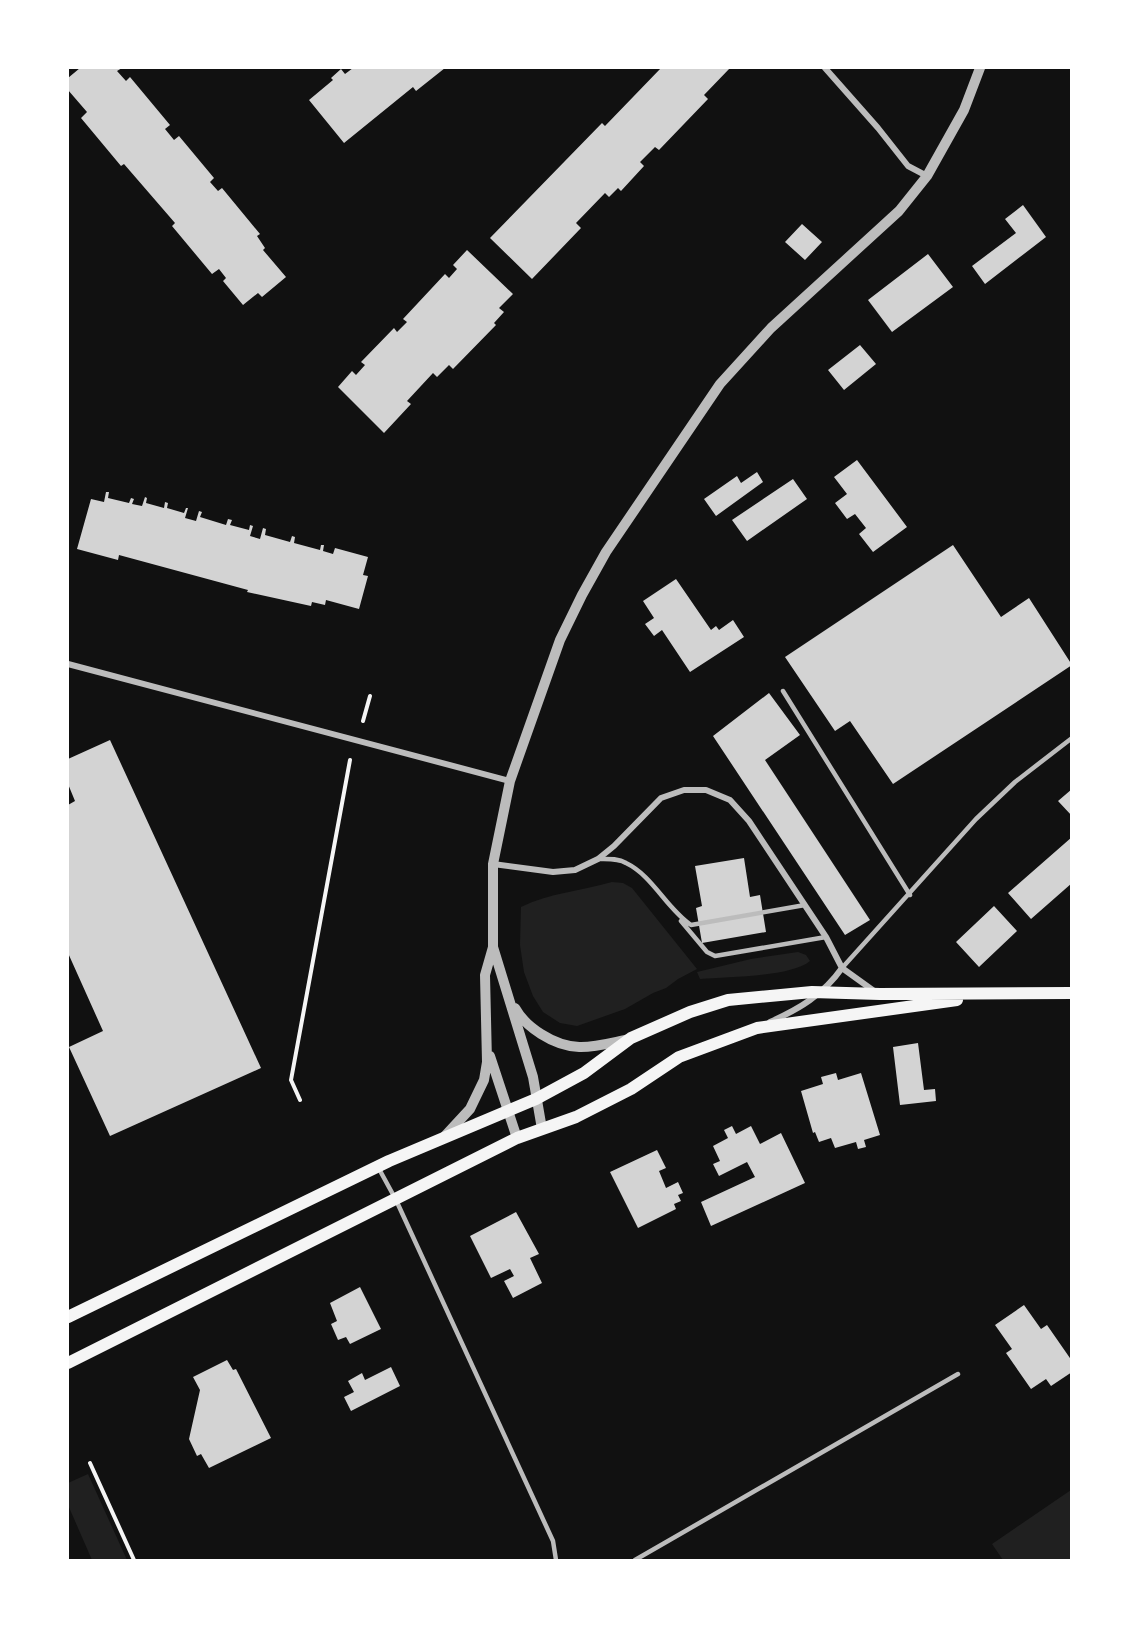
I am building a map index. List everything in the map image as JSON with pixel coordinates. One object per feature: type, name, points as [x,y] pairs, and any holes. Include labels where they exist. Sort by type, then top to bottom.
[{"type":"main road","points":[[68,1317],[378,1167],[537,1099],[584,1072],[631,1038],[690,1012],[729,1000],[822,992],[1071,993]]},
{"type":"main road","points":[[68,1363],[517,1138],[576,1118],[631,1089],[679,1057],[757,1028],[1002,994]]},
{"type":"street","points":[[825,68],[908,166],[927,176]]},
{"type":"street","points":[[441,1141],[462,1120],[478,1097],[484,1080],[487,1044],[485,975],[493,947],[493,864],[510,781],[548,670],[582,595],[606,552],[720,384],[771,328],[898,211],[927,176],[964,111],[980,68]]},
{"type":"street","points":[[68,664],[510,781]]},
{"type":"street","points":[[493,864],[553,872],[575,870],[598,859],[614,846],[661,798],[684,790],[706,790],[730,800],[749,821],[826,937],[842,968],[880,994]]},
{"type":"street","points":[[493,947],[533,1077],[542,1129]]},
{"type":"street","points":[[757,1028],[787,1015],[822,992],[842,968]]},
{"type":"street","points":[[507,993],[517,1012],[531,1028],[551,1041],[570,1048],[589,1047],[631,1038]]},
{"type":"street","points":[[487,1044],[495,1077],[517,1138]]},
{"type":"lane","points":[[783,691],[910,895]]},
{"type":"lane","points":[[842,968],[976,819],[1015,782],[1071,738]]},
{"type":"lane","points":[[598,859],[624,861],[638,871],[706,952],[715,956],[826,937]]},
{"type":"lane","points":[[678,916],[692,925],[805,905]]},
{"type":"lane","points":[[378,1167],[396,1200],[553,1541],[556,1560]]},
{"type":"lane","points":[[635,1560],[958,1374]]},
{"type":"path","points":[[300,1100],[291,1080],[351,757],[370,696]]},
{"type":"path","points":[[90,1463],[134,1560]]},
{"type":"shaded area","points":[[612,882],[623,883],[632,888],[697,969],[625,1009],[577,1026],[560,1023],[543,1012],[533,996],[524,972],[520,945],[521,907],[554,895]]},
{"type":"shaded area","points":[[798,952],[806,955],[810,961],[789,970],[774,973],[700,979],[697,972],[751,959]]},
{"type":"shaded area","points":[[88,1474],[127,1560],[92,1560],[68,1505],[68,1483]]},
{"type":"shaded area","points":[[1071,1490],[1071,1560],[1003,1560],[992,1544]]},
{"type":"building","points":[[80,68],[122,68],[117,71],[126,81],[130,77],[170,125],[165,129],[174,140],[179,136],[214,178],[210,182],[218,191],[222,188],[260,234],[257,236],[265,248],[263,250],[286,277],[262,297],[258,293],[243,305],[223,281],[226,278],[219,269],[212,274],[172,226],[175,223],[124,164],[121,166],[81,118],[87,112],[68,90],[68,78]]},
{"type":"building","points":[[353,68],[445,68],[416,91],[413,87],[344,143],[309,100],[333,80],[331,78],[341,69],[345,74]]},
{"type":"building","points":[[661,68],[730,68],[704,95],[708,99],[659,150],[655,147],[640,162],[644,166],[621,191],[618,188],[609,197],[605,193],[576,223],[581,228],[532,279],[490,238],[602,123],[605,126]]},
{"type":"building","points":[[1023,205],[1046,237],[985,284],[972,266],[1016,233],[1005,219]]},
{"type":"building","points":[[802,224],[822,242],[805,260],[785,242]]},
{"type":"building","points":[[467,250],[513,294],[499,308],[504,312],[494,323],[496,325],[453,369],[449,365],[437,377],[433,373],[407,401],[411,404],[384,433],[338,387],[352,371],[356,375],[365,365],[361,362],[394,328],[397,332],[407,322],[403,319],[445,274],[449,278],[457,269],[453,265]]},
{"type":"building","points":[[928,254],[953,287],[892,332],[868,300]]},
{"type":"building","points":[[860,345],[876,364],[844,390],[828,370]]},
{"type":"building","points":[[857,460],[907,527],[873,552],[859,534],[866,528],[855,514],[847,519],[835,503],[847,494],[834,477]]},
{"type":"building","points":[[757,472],[763,482],[716,516],[704,499],[737,476],[741,483]]},
{"type":"building","points":[[793,479],[807,499],[747,541],[732,520]]},
{"type":"building","points":[[106,492],[109,492],[108,498],[129,503],[131,498],[134,499],[132,504],[142,506],[145,497],[147,498],[146,503],[164,508],[165,502],[168,503],[167,508],[184,513],[188,508],[185,518],[196,521],[199,511],[202,512],[200,517],[226,525],[228,519],[232,520],[230,525],[249,530],[250,525],[253,526],[250,536],[260,539],[263,528],[266,529],[265,535],[290,542],[292,536],[295,537],[294,543],[320,550],[321,545],[324,545],[323,551],[333,554],[335,548],[368,557],[363,575],[368,576],[359,609],[326,600],[325,605],[312,602],[311,606],[247,592],[248,590],[119,555],[118,560],[77,549],[91,499],[104,502]]},
{"type":"building","points":[[953,545],[1001,617],[1029,598],[1072,665],[893,784],[850,721],[835,731],[785,657]]},
{"type":"building","points":[[676,579],[711,630],[716,626],[719,630],[733,620],[744,637],[690,672],[662,630],[654,636],[645,624],[654,618],[643,601]]},
{"type":"building","points":[[769,693],[800,735],[765,760],[870,920],[845,935],[713,736]]},
{"type":"building","points":[[110,740],[261,1068],[110,1136],[69,1047],[103,1031],[68,953],[68,805],[75,801],[68,784],[68,759]]},
{"type":"building","points":[[1072,789],[1072,816],[1058,801]]},
{"type":"building","points":[[1072,837],[1072,883],[1031,919],[1008,893]]},
{"type":"building","points":[[744,858],[750,897],[760,895],[766,932],[702,943],[696,908],[702,906],[695,866]]},
{"type":"building","points":[[994,906],[1017,931],[979,967],[956,942]]},
{"type":"building","points":[[918,1043],[924,1090],[935,1089],[936,1101],[900,1105],[893,1047]]},
{"type":"building","points":[[836,1073],[838,1080],[861,1073],[880,1135],[864,1140],[866,1147],[858,1149],[856,1142],[835,1148],[831,1138],[819,1142],[815,1132],[813,1133],[801,1091],[823,1084],[821,1077]]},
{"type":"building","points":[[732,1126],[736,1134],[751,1126],[760,1144],[781,1133],[805,1183],[711,1226],[701,1202],[755,1177],[747,1162],[719,1176],[713,1164],[720,1161],[713,1146],[728,1138],[724,1130]]},
{"type":"building","points":[[657,1150],[666,1168],[659,1171],[666,1188],[678,1182],[683,1193],[678,1195],[681,1201],[674,1204],[676,1209],[638,1228],[610,1172]]},
{"type":"building","points":[[516,1212],[539,1254],[530,1258],[542,1283],[513,1298],[504,1281],[514,1276],[510,1269],[491,1278],[470,1236]]},
{"type":"building","points":[[360,1287],[381,1329],[350,1344],[346,1337],[338,1340],[331,1324],[337,1321],[330,1303]]},
{"type":"building","points":[[1024,1305],[1041,1329],[1047,1325],[1072,1361],[1072,1372],[1051,1386],[1046,1379],[1031,1389],[1006,1353],[1012,1349],[995,1325]]},
{"type":"building","points":[[227,1360],[233,1370],[236,1369],[271,1438],[209,1468],[201,1454],[197,1456],[189,1439],[200,1390],[193,1377]]},
{"type":"building","points":[[391,1367],[400,1386],[351,1411],[344,1397],[354,1392],[348,1381],[362,1373],[365,1380]]}]
